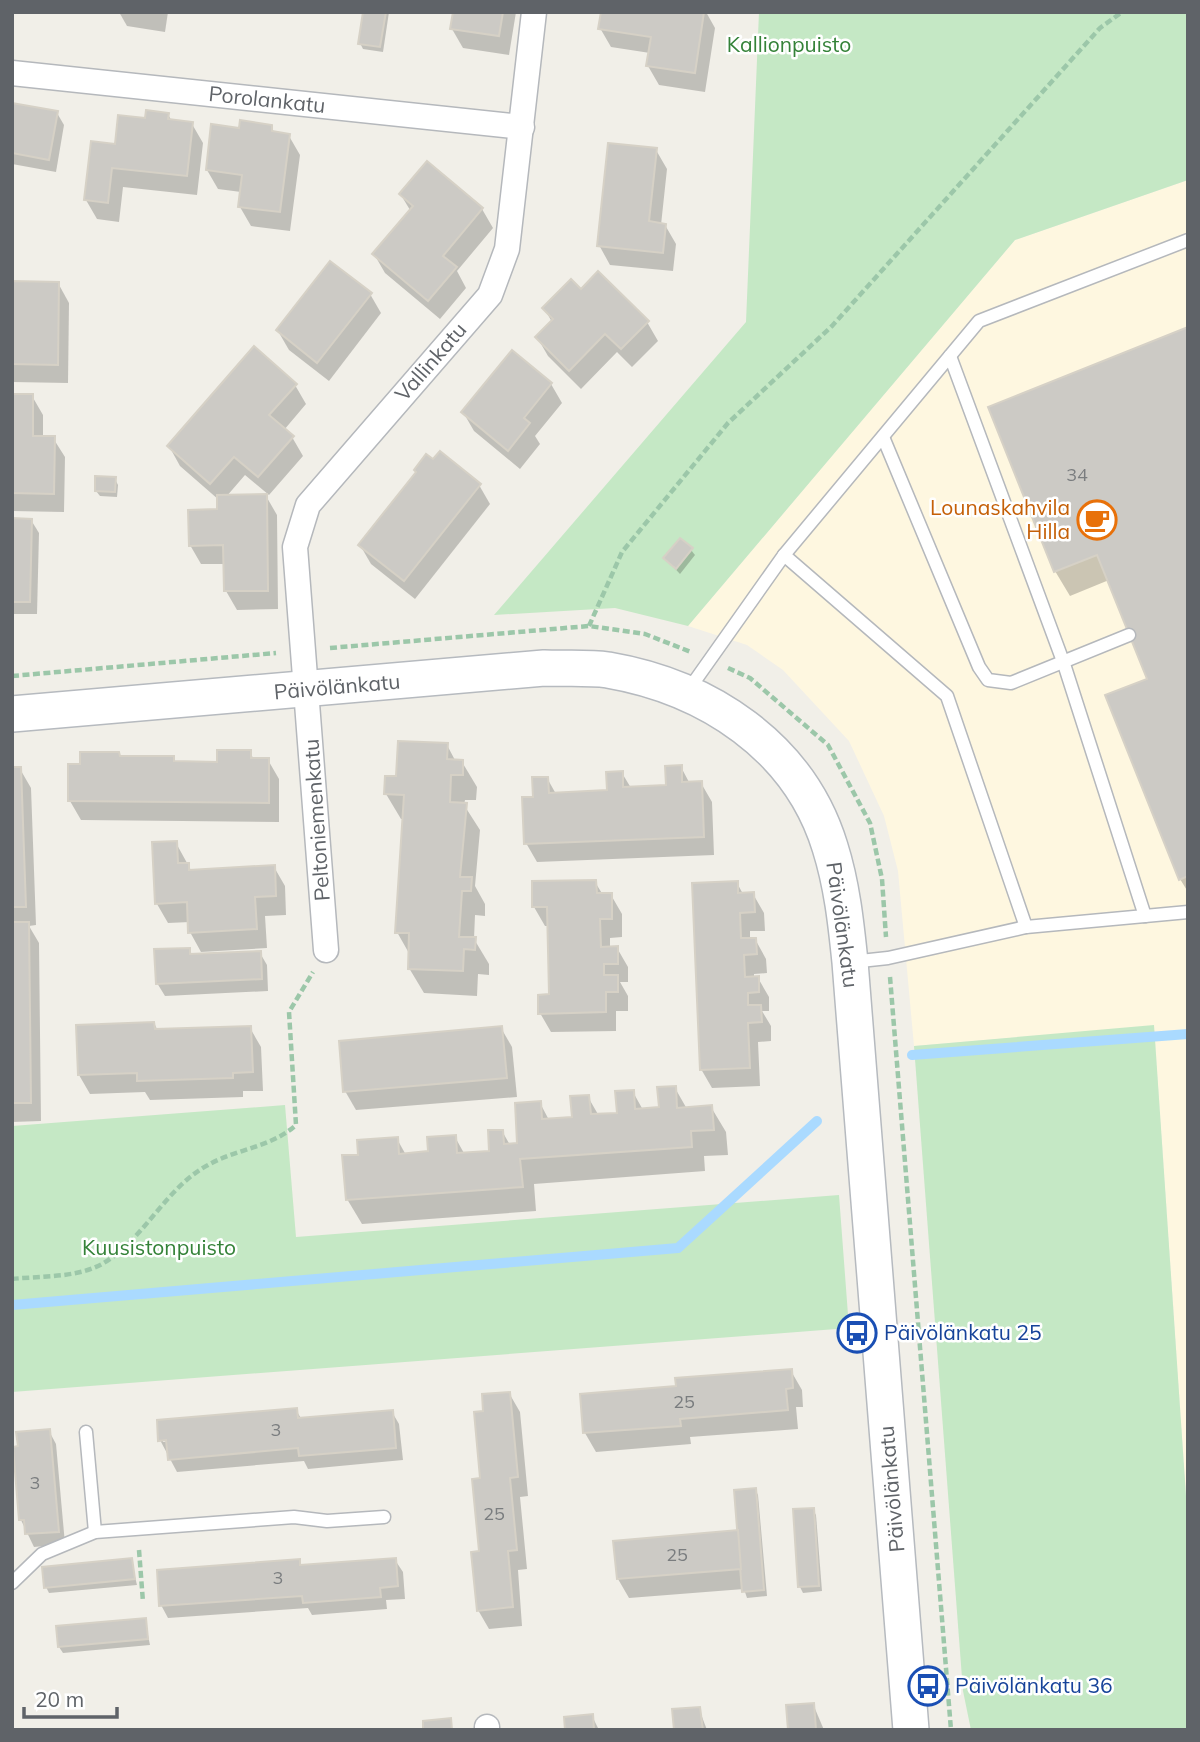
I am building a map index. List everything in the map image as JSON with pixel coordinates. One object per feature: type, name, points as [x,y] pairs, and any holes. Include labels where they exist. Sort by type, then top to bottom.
[{"type":"street","name":"Vallinkatu","points":[[307,690],[295,547],[308,505],[490,295],[507,249],[534,12]]},
{"type":"street","name":"Porolankatu","points":[[12,73],[522,127]]},
{"type":"street","name":"Päivölänkatu","points":[[12,715],[544,668],[605,669],[650,679],[687,692],[738,719],[783,763],[809,797],[830,844],[842,891],[850,962],[911,1730]]},
{"type":"street","name":"Peltoniemenkatu","points":[[307,690],[326,950]]},
{"type":"lane","points":[[687,692],[784,555],[979,321],[1188,240]]},
{"type":"lane","points":[[950,356],[1064,664],[1144,916]]},
{"type":"lane","points":[[883,437],[979,667],[988,680],[1011,683],[1064,664],[1129,635]]},
{"type":"lane","points":[[784,555],[947,696],[1026,927]]},
{"type":"lane","points":[[850,962],[888,958],[1026,927],[1188,912]]},
{"type":"lane","points":[[86,1433],[95,1532]]},
{"type":"lane","points":[[12,1583],[42,1554],[95,1532],[294,1517],[327,1521],[384,1517]]},
{"type":"path","points":[[589,626],[622,552],[729,423],[832,326],[1100,28],[1122,12]]},
{"type":"path","points":[[12,1279],[73,1273],[102,1264],[129,1242],[160,1205],[206,1165],[283,1137],[296,1125],[289,1012],[326,950]]},
{"type":"path","points":[[138,1529],[144,1602]]},
{"type":"shaded area","points":[[1188,180],[1188,1525],[1154,1026],[914,1046],[898,871],[884,816],[849,741],[783,670],[747,645],[688,626],[1015,240]]},
{"type":"green space","name":"Kallionpuisto","points":[[759,12],[1188,12],[1188,180],[1015,240],[688,626],[615,608],[494,615],[746,322]]},
{"type":"green space","points":[[1154,1025],[1188,1525],[1188,1730],[971,1730],[963,1691],[914,1046]]},
{"type":"green space","name":"Kuusistonpuisto","points":[[285,1105],[296,1237],[839,1195],[849,1328],[12,1392],[12,1126]]},
{"type":"building","points":[[363,12],[386,12],[380,47],[358,44]]},
{"type":"building","points":[[453,12],[503,12],[499,36],[450,29]]},
{"type":"building","points":[[601,12],[704,12],[695,73],[646,66],[651,37],[598,29]]},
{"type":"building","points":[[12,103],[58,111],[49,160],[12,153]]},
{"type":"building","points":[[146,110],[169,113],[168,119],[193,122],[187,176],[112,168],[108,203],[84,200],[91,141],[115,144],[118,115],[145,118]]},
{"type":"building","points":[[240,120],[272,125],[272,131],[290,134],[280,212],[238,207],[242,175],[206,170],[211,124],[239,128]]},
{"type":"building","points":[[608,143],[657,148],[649,221],[666,224],[663,253],[597,246]]},
{"type":"building","points":[[427,161],[483,208],[443,256],[457,267],[428,301],[372,254],[413,206],[399,194]]},
{"type":"building","points":[[330,261],[372,293],[317,363],[276,330]]},
{"type":"building","points":[[598,271],[649,321],[621,349],[605,334],[569,371],[535,337],[553,319],[542,308],[571,279],[581,289]]},
{"type":"building","points":[[12,281],[59,282],[58,365],[12,364]]},
{"type":"building","points":[[1188,327],[1188,876],[1179,880],[1105,695],[1147,679],[1097,555],[1054,572],[988,407]]},
{"type":"building","points":[[254,346],[297,384],[269,415],[294,436],[258,477],[234,457],[210,484],[167,446]]},
{"type":"building","points":[[512,350],[552,383],[524,418],[530,423],[508,451],[461,412]]},
{"type":"building","points":[[12,394],[33,394],[33,436],[55,436],[54,494],[12,493]]},
{"type":"building","points":[[440,451],[481,484],[404,581],[358,545],[416,472],[414,470],[426,454],[433,459]]},
{"type":"building","points":[[95,476],[116,477],[115,492],[95,491]]},
{"type":"building","points":[[267,494],[268,591],[224,591],[223,545],[189,546],[188,510],[217,509],[217,495]]},
{"type":"building","points":[[12,518],[32,519],[30,602],[12,602]]},
{"type":"building","points":[[680,538],[693,548],[676,569],[663,558]]},
{"type":"building","points":[[398,741],[448,743],[447,759],[463,760],[463,775],[451,775],[450,802],[467,803],[460,877],[472,877],[471,891],[462,891],[459,937],[476,937],[475,950],[464,949],[463,971],[408,969],[409,933],[395,933],[404,795],[384,794],[385,776],[396,776]]},
{"type":"building","points":[[217,750],[251,750],[251,758],[269,758],[269,803],[68,801],[68,764],[80,764],[80,752],[119,752],[120,756],[174,756],[174,761],[217,762]]},
{"type":"building","points":[[682,765],[682,782],[702,781],[704,837],[524,844],[522,797],[533,797],[532,777],[548,777],[549,793],[607,790],[606,772],[623,771],[623,787],[666,785],[665,766]]},
{"type":"building","points":[[12,767],[21,767],[26,907],[12,907]]},
{"type":"building","points":[[177,841],[178,863],[189,863],[189,870],[275,865],[276,896],[255,897],[257,929],[188,933],[187,902],[155,904],[152,842]]},
{"type":"building","points":[[596,880],[597,893],[612,893],[612,919],[600,919],[601,947],[618,946],[618,964],[604,964],[604,975],[618,975],[618,992],[606,992],[606,1012],[538,1014],[538,995],[549,994],[547,907],[532,907],[532,881]]},
{"type":"building","points":[[738,881],[738,893],[754,892],[755,912],[740,913],[741,938],[756,938],[757,954],[744,955],[745,977],[759,976],[759,992],[748,993],[748,1005],[761,1005],[762,1022],[748,1023],[750,1068],[700,1070],[692,883]]},
{"type":"building","points":[[12,922],[29,922],[31,1103],[12,1103]]},
{"type":"building","points":[[190,948],[190,954],[261,951],[262,979],[156,984],[154,949]]},
{"type":"building","points":[[154,1022],[155,1029],[251,1026],[253,1072],[233,1073],[233,1078],[137,1081],[137,1073],[78,1075],[76,1025]]},
{"type":"building","points":[[502,1026],[507,1078],[343,1092],[339,1041]]},
{"type":"building","points":[[676,1086],[677,1108],[712,1105],[714,1130],[691,1131],[692,1147],[520,1159],[523,1187],[346,1200],[342,1155],[358,1155],[357,1140],[398,1137],[399,1154],[428,1151],[427,1137],[456,1135],[457,1153],[489,1151],[488,1130],[503,1130],[504,1144],[517,1143],[515,1103],[541,1101],[542,1119],[572,1117],[570,1096],[589,1095],[591,1114],[617,1113],[615,1091],[634,1090],[635,1109],[659,1107],[657,1087]]},
{"type":"building","points":[[792,1369],[793,1388],[786,1389],[788,1410],[680,1419],[681,1426],[583,1433],[580,1394],[676,1386],[675,1378]]},
{"type":"building","points":[[510,1392],[518,1477],[510,1478],[517,1550],[508,1551],[513,1607],[477,1611],[471,1552],[479,1551],[472,1479],[480,1478],[474,1412],[483,1411],[482,1394]]},
{"type":"building","points":[[297,1408],[298,1418],[393,1410],[396,1448],[299,1456],[298,1448],[168,1460],[166,1440],[158,1441],[157,1420]]},
{"type":"building","points":[[50,1429],[59,1532],[25,1534],[24,1520],[19,1520],[13,1447],[18,1446],[16,1432]]},
{"type":"building","points":[[756,1488],[764,1590],[742,1592],[734,1490]]},
{"type":"building","points":[[814,1508],[819,1586],[798,1587],[793,1509]]},
{"type":"building","points":[[738,1530],[741,1569],[617,1579],[613,1541]]},
{"type":"building","points":[[132,1558],[135,1579],[44,1588],[42,1567]]},
{"type":"building","points":[[396,1558],[398,1586],[380,1588],[381,1597],[303,1603],[302,1596],[159,1606],[157,1570],[300,1559],[300,1565]]},
{"type":"building","points":[[146,1618],[148,1639],[58,1647],[56,1626]]},
{"type":"building","points":[[814,1703],[816,1730],[788,1730],[786,1705]]},
{"type":"building","points":[[700,1707],[703,1730],[674,1730],[672,1709]]},
{"type":"building","points":[[593,1714],[594,1730],[565,1730],[564,1717]]},
{"type":"building","points":[[451,1718],[452,1730],[423,1730],[423,1721]]},
{"type":"waterway","points":[[912,1055],[1188,1034]]},
{"type":"waterway","points":[[12,1305],[678,1248],[817,1121]]},
{"type":"place","name":"Lounaskahvila Hilla","points":[[1097,520]]},
{"type":"place","name":"Päivölänkatu 25","points":[[857,1333]]},
{"type":"place","name":"Päivölänkatu 36","points":[[928,1686]]}]
